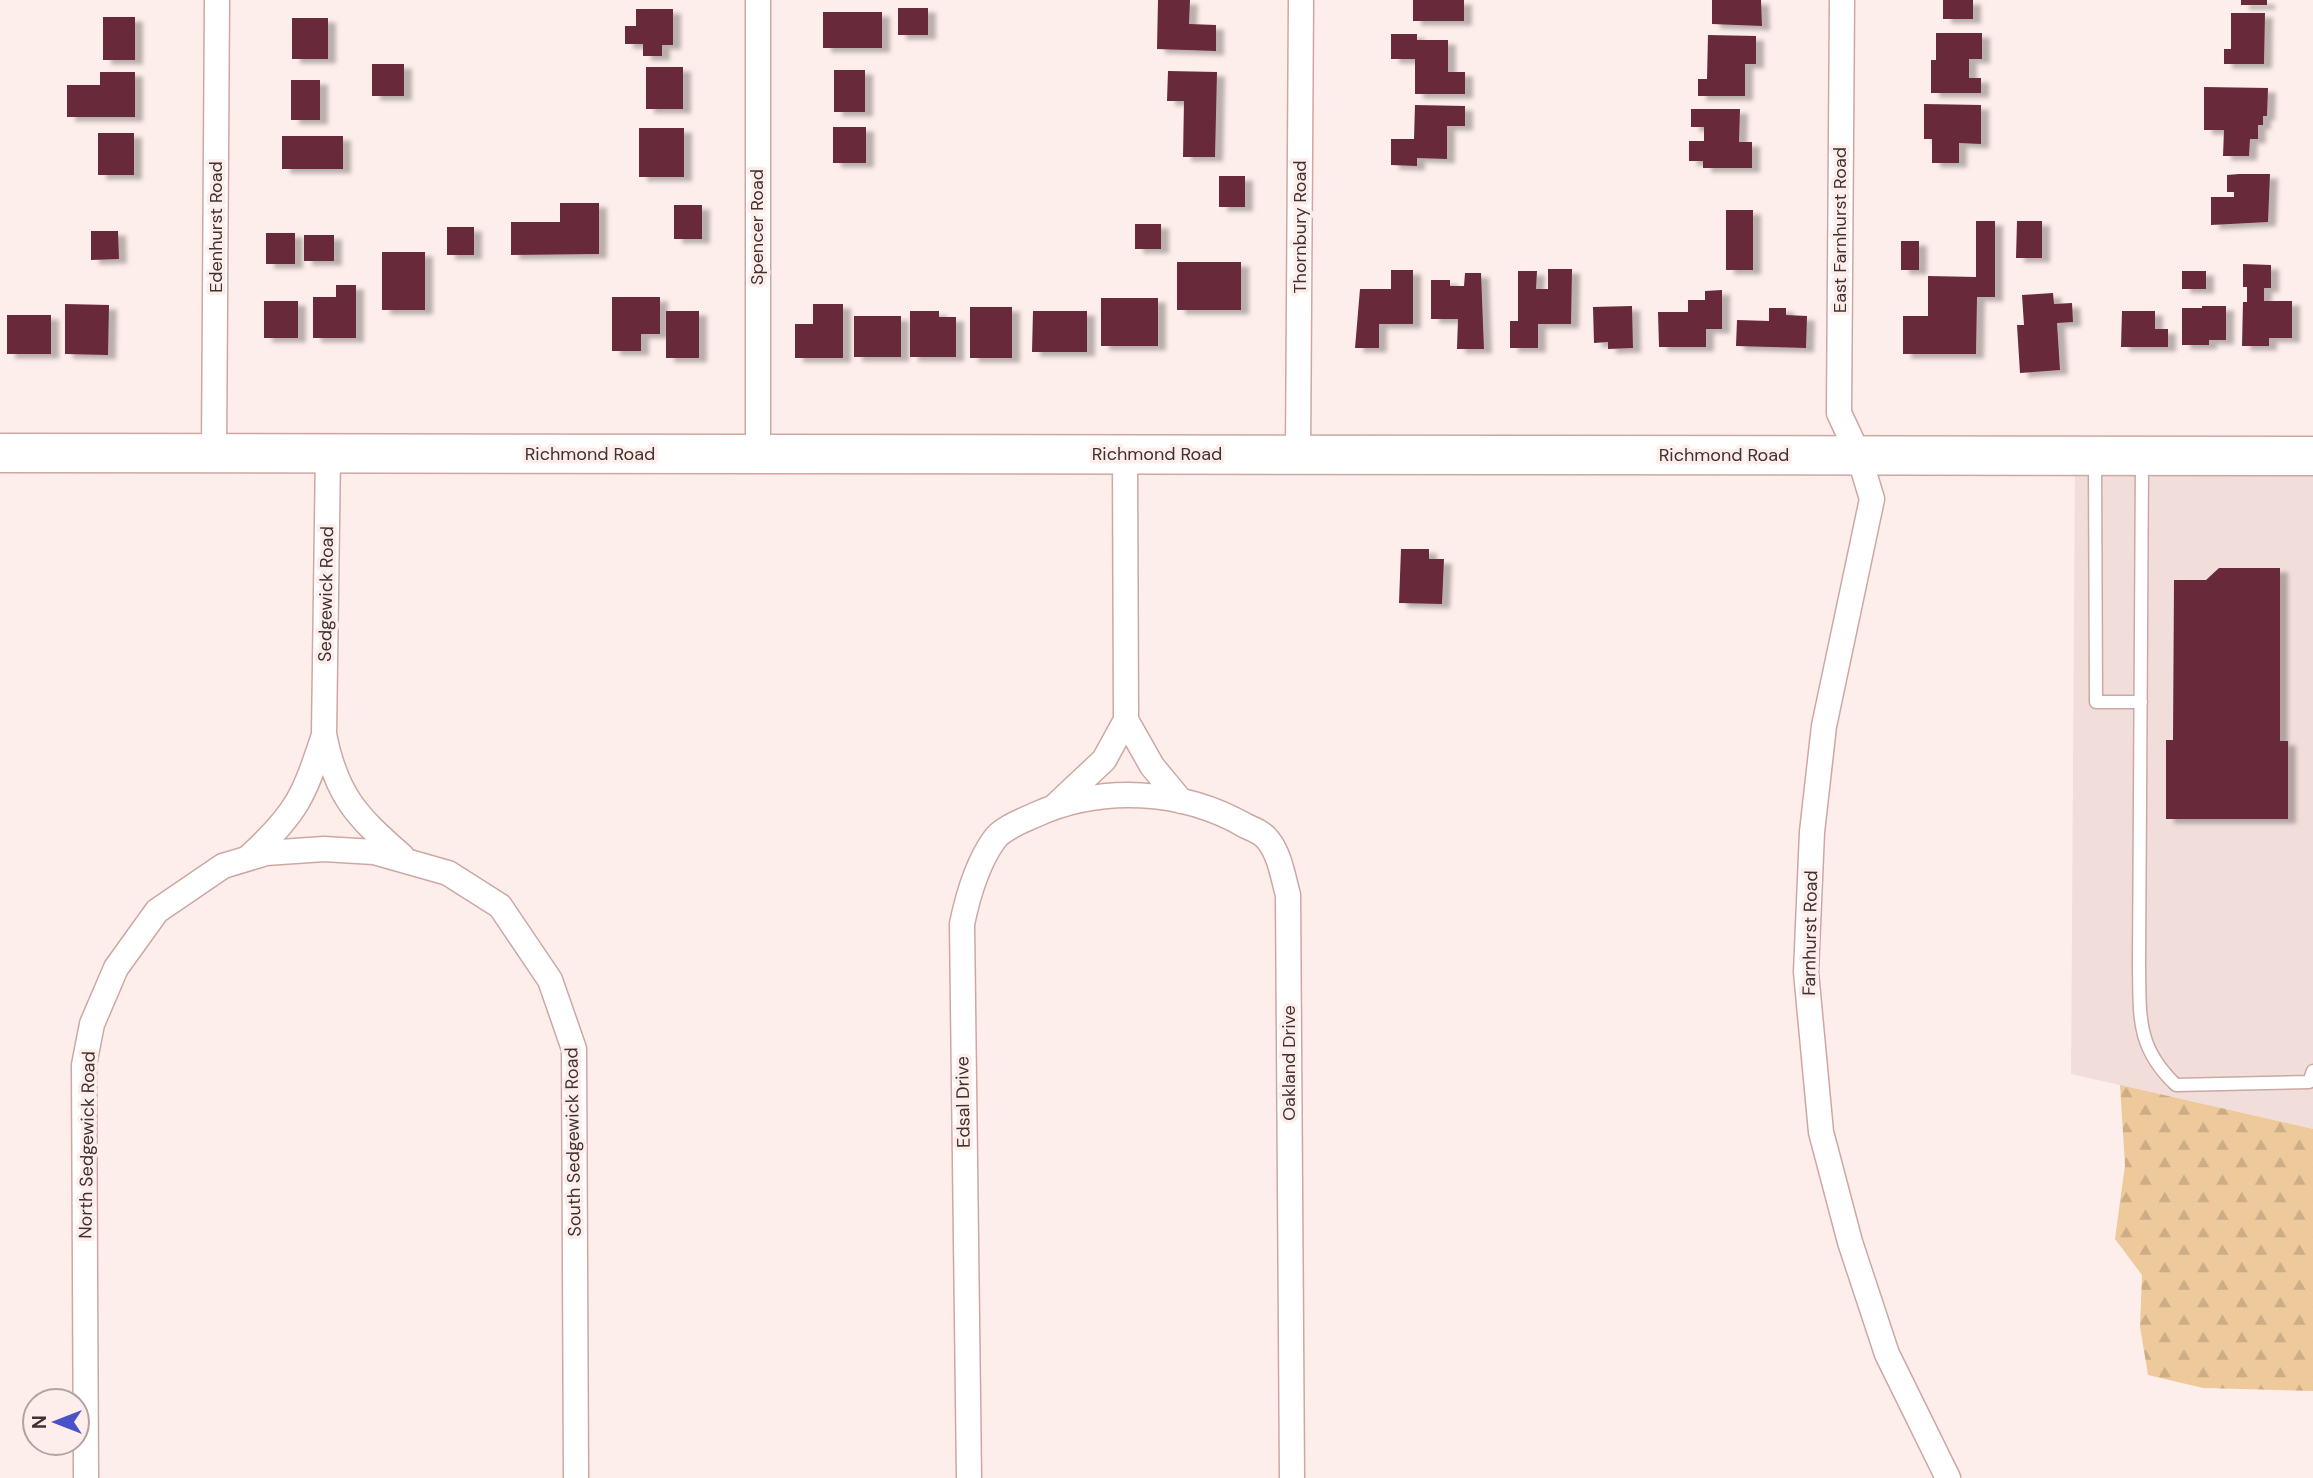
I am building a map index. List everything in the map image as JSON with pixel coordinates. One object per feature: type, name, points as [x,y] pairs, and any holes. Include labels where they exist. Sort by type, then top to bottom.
[{"type":"main road","name":"Richmond Road","points":[[0,453],[2313,456]]},
{"type":"street","name":"Edenhurst Road","points":[[214,453],[217,0]]},
{"type":"street","name":"Spencer Road","points":[[758,0],[758,454]]},
{"type":"street","name":"Thornbury Road","points":[[1298,455],[1301,0]]},
{"type":"street","name":"East Farnhurst Road","points":[[1842,0],[1839,412],[1858,456]]},
{"type":"street","name":"Sedgewick Road","points":[[324,734],[328,453]]},
{"type":"street","points":[[1056,805],[1104,760],[1126,720],[1125,454]]},
{"type":"street","name":"Farnhurst Road","points":[[1858,456],[1872,499],[1824,726],[1812,832],[1805,972],[1821,1132],[1850,1242],[1887,1354],[1948,1478]]},
{"type":"street","points":[[1126,720],[1152,766],[1181,800]]},
{"type":"street","points":[[324,734],[330,764],[362,822],[408,862]]},
{"type":"street","points":[[235,862],[284,825],[304,793],[324,734]]},
{"type":"street","name":"Oakland Drive","points":[[1091,798],[1135,795],[1181,800],[1230,817],[1267,838],[1278,858],[1288,895],[1292,1478]]},
{"type":"street","name":"Edsal Drive","points":[[970,1478],[962,924],[970,888],[995,838],[1018,822],[1056,805],[1091,798]]},
{"type":"street","name":"South Sedgewick Road","points":[[235,862],[266,853],[324,849],[374,852],[448,873],[500,906],[550,981],[574,1049],[576,1478]]},
{"type":"street","name":"North Sedgewick Road","points":[[86,1478],[84,1065],[92,1024],[116,968],[157,911],[235,862]]},
{"type":"lane","points":[[2095,456],[2096,702],[2141,702]]},
{"type":"lane","points":[[2142,456],[2139,966],[2140,1017],[2148,1053],[2176,1085],[2309,1082],[2313,1071]]},
{"type":"shaded area","points":[[2075,456],[2313,456],[2313,1129],[2071,1074]]},
{"type":"green space","points":[[2120,1085],[2313,1129],[2313,1391],[2203,1388],[2148,1375],[2140,1327],[2142,1275],[2115,1239],[2125,1165]]},
{"type":"building","points":[[1158,0],[1190,0],[1189,24],[1216,25],[1216,51],[1157,49]]},
{"type":"building","points":[[1413,0],[1464,0],[1464,21],[1413,21]]},
{"type":"building","points":[[1712,0],[1761,0],[1762,26],[1712,24]]},
{"type":"building","points":[[1943,0],[1973,0],[1973,19],[1943,19]]},
{"type":"building","points":[[2241,0],[2267,0],[2267,5],[2241,5]]},
{"type":"building","points":[[898,8],[928,8],[928,35],[898,35]]},
{"type":"building","points":[[636,9],[673,9],[673,45],[662,45],[662,56],[643,56],[643,44],[625,44],[625,26],[636,26]]},
{"type":"building","points":[[823,12],[882,12],[882,48],[823,48]]},
{"type":"building","points":[[2231,13],[2265,13],[2264,64],[2224,64],[2224,49],[2231,49]]},
{"type":"building","points":[[103,17],[135,17],[135,60],[103,60]]},
{"type":"building","points":[[292,18],[328,18],[328,59],[292,59]]},
{"type":"building","points":[[1936,33],[1982,33],[1982,59],[1969,59],[1969,78],[1981,78],[1981,93],[1931,93],[1931,60],[1936,60]]},
{"type":"building","points":[[1391,34],[1417,34],[1417,40],[1448,40],[1448,72],[1465,72],[1465,94],[1415,94],[1415,59],[1391,59]]},
{"type":"building","points":[[1708,35],[1756,36],[1756,64],[1745,64],[1745,96],[1698,96],[1698,79],[1707,79]]},
{"type":"building","points":[[372,64],[404,64],[404,96],[372,96]]},
{"type":"building","points":[[646,67],[683,67],[683,109],[646,109]]},
{"type":"building","points":[[834,70],[865,70],[865,112],[834,112]]},
{"type":"building","points":[[1168,71],[1217,72],[1215,157],[1183,157],[1184,101],[1167,101]]},
{"type":"building","points":[[100,72],[135,72],[135,117],[67,117],[67,85],[100,85]]},
{"type":"building","points":[[291,80],[320,80],[320,120],[291,120]]},
{"type":"building","points":[[2204,87],[2268,88],[2267,116],[2263,116],[2263,125],[2258,125],[2258,139],[2250,139],[2249,156],[2223,156],[2224,130],[2204,130]]},
{"type":"building","points":[[1924,104],[1981,105],[1981,144],[1959,143],[1959,163],[1932,163],[1932,139],[1924,139]]},
{"type":"building","points":[[1415,105],[1465,106],[1465,126],[1447,126],[1447,159],[1417,158],[1417,166],[1391,165],[1391,139],[1414,139]]},
{"type":"building","points":[[1691,109],[1740,109],[1739,142],[1752,142],[1752,168],[1703,168],[1703,161],[1689,161],[1689,141],[1704,141],[1704,127],[1691,127]]},
{"type":"building","points":[[833,127],[866,127],[866,163],[833,163]]},
{"type":"building","points":[[639,128],[684,128],[684,177],[639,177]]},
{"type":"building","points":[[98,133],[134,133],[134,175],[98,175]]},
{"type":"building","points":[[282,136],[343,136],[343,169],[282,169]]},
{"type":"building","points":[[2270,174],[2268,222],[2211,225],[2211,197],[2234,197],[2234,192],[2227,192],[2227,175]]},
{"type":"building","points":[[1219,176],[1245,176],[1245,207],[1219,207]]},
{"type":"building","points":[[560,203],[599,203],[599,254],[511,255],[511,222],[560,222]]},
{"type":"building","points":[[674,205],[702,205],[702,239],[674,239]]},
{"type":"building","points":[[1726,210],[1753,210],[1753,270],[1726,270]]},
{"type":"building","points":[[1976,221],[1995,221],[1995,297],[1977,297],[1976,354],[1903,354],[1903,316],[1928,316],[1928,276],[1976,277]]},
{"type":"building","points":[[2017,221],[2042,221],[2042,258],[2016,258]]},
{"type":"building","points":[[1135,224],[1161,224],[1161,249],[1135,249]]},
{"type":"building","points":[[447,227],[474,227],[474,255],[447,255]]},
{"type":"building","points":[[91,231],[118,231],[119,259],[91,260]]},
{"type":"building","points":[[266,233],[295,233],[295,264],[266,264]]},
{"type":"building","points":[[304,235],[334,235],[334,261],[304,261]]},
{"type":"building","points":[[1901,241],[1919,241],[1919,270],[1901,270]]},
{"type":"building","points":[[382,252],[425,252],[425,310],[382,310]]},
{"type":"building","points":[[1177,262],[1241,262],[1241,310],[1177,310]]},
{"type":"building","points":[[2243,264],[2271,265],[2271,288],[2264,288],[2264,301],[2292,301],[2292,338],[2269,338],[2269,346],[2242,346],[2243,302],[2247,302],[2247,287],[2243,287]]},
{"type":"building","points":[[1548,269],[1572,269],[1571,324],[1538,324],[1538,348],[1510,348],[1510,321],[1518,321],[1518,271],[1537,271],[1536,289],[1548,289]]},
{"type":"building","points":[[1391,270],[1413,270],[1413,324],[1379,324],[1379,348],[1355,348],[1360,289],[1391,289]]},
{"type":"building","points":[[2182,271],[2206,271],[2206,289],[2182,289]]},
{"type":"building","points":[[1465,273],[1481,273],[1484,349],[1457,349],[1458,319],[1431,319],[1431,280],[1450,280],[1450,286],[1464,286]]},
{"type":"building","points":[[336,285],[356,285],[356,338],[313,338],[313,297],[336,297]]},
{"type":"building","points":[[1722,290],[1722,329],[1706,329],[1706,347],[1659,347],[1658,312],[1688,312],[1688,300],[1705,300],[1705,291]]},
{"type":"building","points":[[2053,293],[2054,304],[2072,303],[2073,322],[2057,323],[2060,370],[2020,373],[2017,325],[2024,325],[2022,295]]},
{"type":"building","points":[[612,297],[660,297],[660,334],[641,334],[641,351],[612,351]]},
{"type":"building","points":[[1101,298],[1158,298],[1158,346],[1101,346]]},
{"type":"building","points":[[264,301],[298,301],[298,338],[264,338]]},
{"type":"building","points":[[65,304],[109,305],[108,355],[65,354]]},
{"type":"building","points":[[813,304],[843,304],[843,358],[795,358],[795,324],[813,324]]},
{"type":"building","points":[[1632,306],[1633,348],[1608,349],[1608,342],[1594,343],[1593,307]]},
{"type":"building","points":[[2226,306],[2226,340],[2209,340],[2209,345],[2182,345],[2182,308]]},
{"type":"building","points":[[970,307],[1012,307],[1012,358],[970,358]]},
{"type":"building","points":[[1769,308],[1786,308],[1786,315],[1807,316],[1806,348],[1736,346],[1737,320],[1769,321]]},
{"type":"building","points":[[666,311],[699,311],[699,358],[666,358]]},
{"type":"building","points":[[910,311],[939,311],[939,317],[956,317],[956,357],[910,357]]},
{"type":"building","points":[[1033,311],[1087,311],[1087,352],[1032,352]]},
{"type":"building","points":[[2122,311],[2155,311],[2155,329],[2168,329],[2168,347],[2121,347]]},
{"type":"building","points":[[7,315],[51,315],[51,354],[7,354]]},
{"type":"building","points":[[854,316],[901,316],[901,357],[854,357]]},
{"type":"building","points":[[1401,549],[1429,549],[1429,559],[1444,559],[1442,604],[1399,603]]},
{"type":"building","points":[[2219,568],[2280,568],[2280,741],[2288,741],[2288,819],[2166,819],[2166,740],[2173,740],[2174,580],[2206,580]]}]
